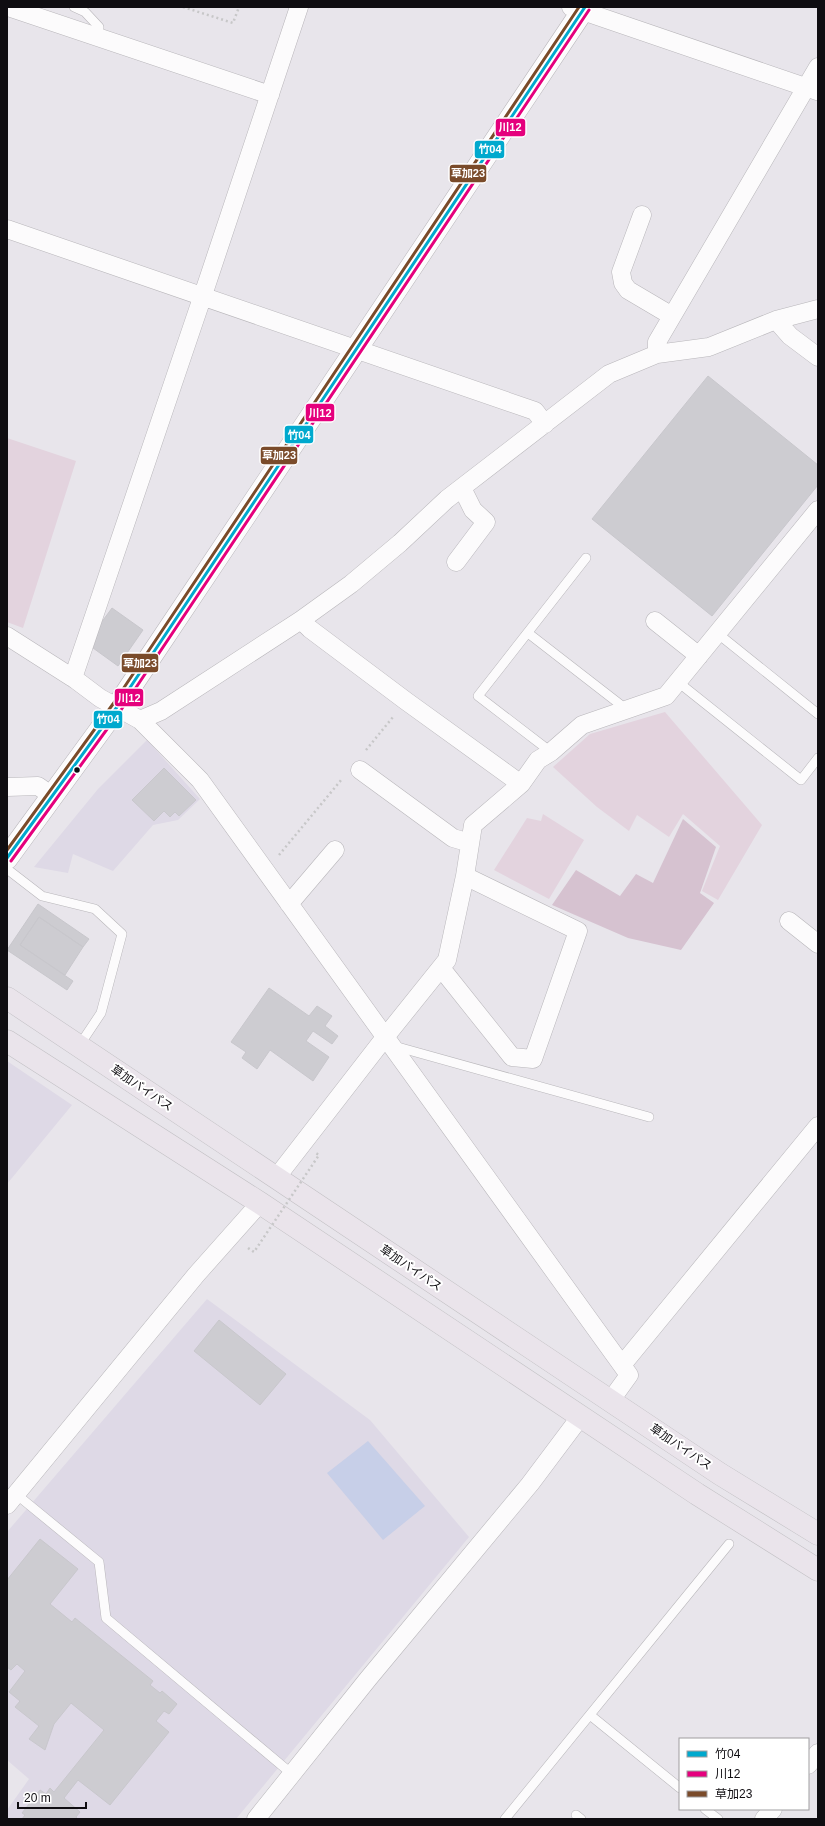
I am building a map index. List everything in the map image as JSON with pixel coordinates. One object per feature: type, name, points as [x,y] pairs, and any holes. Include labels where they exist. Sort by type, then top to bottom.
[{"type":"highway","name":"草加バイパス","points":[[7,998],[720,1474],[818,1534]]},
{"type":"highway","points":[[7,1041],[260,1203],[697,1494],[818,1570]]},
{"type":"street","points":[[8,7],[270,95]]},
{"type":"street","points":[[73,678],[203,296],[299,7]]},
{"type":"street","points":[[7,858],[117,707],[356,350],[579,8],[812,89]]},
{"type":"street","points":[[657,354],[656,342],[812,89],[818,67]]},
{"type":"street","points":[[642,215],[621,272],[623,283],[628,290],[672,316]]},
{"type":"street","points":[[7,229],[536,411],[545,424]]},
{"type":"street","points":[[140,720],[160,710],[301,620],[351,584],[400,543],[447,499],[609,374],[657,354],[709,347],[776,320],[818,309]]},
{"type":"street","points":[[776,320],[790,336],[818,358]]},
{"type":"street","points":[[456,562],[486,522],[473,510],[462,488]]},
{"type":"street","points":[[276,1178],[389,1040],[447,960],[465,876],[473,825],[521,784],[538,760],[551,752],[582,725],[666,696],[818,510]]},
{"type":"street","points":[[301,620],[310,629],[406,701],[521,784]]},
{"type":"street","points":[[655,621],[699,656]]},
{"type":"street","points":[[7,636],[73,678],[100,698],[140,720],[200,780],[630,1375],[611,1400]]},
{"type":"street","points":[[356,767],[453,838],[470,843]]},
{"type":"street","points":[[7,787],[38,786],[52,796]]},
{"type":"street","points":[[290,904],[335,850]]},
{"type":"street","points":[[440,968],[512,1057],[533,1059],[578,931],[465,876]]},
{"type":"street","points":[[789,921],[818,944]]},
{"type":"street","points":[[622,1365],[818,1126]]},
{"type":"street","points":[[12,1500],[196,1275],[260,1203]]},
{"type":"street","points":[[256,1819],[368,1679],[530,1484],[581,1416]]},
{"type":"street","points":[[809,1764],[818,1753]]},
{"type":"street","points":[[764,1819],[771,1810]]},
{"type":"lane","points":[[74,7],[85,12],[99,27],[98,37]]},
{"type":"lane","points":[[551,752],[478,696],[586,558]]},
{"type":"lane","points":[[528,633],[626,710]]},
{"type":"lane","points":[[717,633],[818,714]]},
{"type":"lane","points":[[678,682],[801,780],[818,758]]},
{"type":"lane","points":[[7,869],[42,896],[96,909],[122,934],[101,1013],[80,1046]]},
{"type":"lane","points":[[389,1040],[649,1117]]},
{"type":"lane","points":[[12,1500],[99,1562],[106,1618],[292,1774]]},
{"type":"lane","points":[[505,1819],[729,1544]]},
{"type":"lane","points":[[590,1715],[679,1787]]},
{"type":"lane","points":[[706,1810],[718,1819]]},
{"type":"path","points":[[183,7],[233,23],[239,7]]},
{"type":"path","points":[[266,871],[356,767],[406,701]]},
{"type":"path","points":[[248,1248],[254,1252],[319,1155],[314,1152]]},
{"type":"shaded area","points":[[7,438],[76,461],[23,628],[7,622]]},
{"type":"shaded area","points":[[665,712],[762,825],[718,900],[702,891],[720,846],[683,814],[669,837],[637,815],[629,831],[597,807],[553,767],[590,734]]},
{"type":"shaded area","points":[[147,740],[200,799],[178,820],[153,825],[113,871],[73,854],[68,873],[34,867],[98,789]]},
{"type":"shaded area","points":[[543,814],[584,840],[549,899],[494,870],[527,818],[541,821]]},
{"type":"shaded area","points":[[683,819],[716,847],[700,893],[714,903],[681,950],[628,938],[552,905],[576,870],[620,896],[636,874],[653,883]]},
{"type":"shaded area","points":[[7,1061],[72,1105],[7,1184]]},
{"type":"shaded area","points":[[207,1299],[370,1420],[469,1537],[236,1819],[7,1819],[7,1810],[29,1779],[7,1760],[7,1532]]},
{"type":"water","points":[[368,1441],[425,1506],[383,1540],[327,1473]]},
{"type":"building","points":[[708,376],[818,465],[818,485],[712,616],[592,519]]},
{"type":"building","points":[[112,608],[143,630],[118,666],[93,648],[101,623]]},
{"type":"building","points":[[164,768],[196,800],[179,816],[175,812],[170,817],[164,811],[154,821],[132,800]]},
{"type":"building","points":[[38,904],[89,939],[83,947],[39,917],[20,945],[73,981],[67,990],[7,950]]},
{"type":"building","points":[[39,917],[83,947],[65,975],[20,945]]},
{"type":"building","points":[[269,988],[309,1016],[317,1006],[332,1016],[325,1026],[338,1036],[332,1044],[313,1031],[306,1041],[329,1057],[313,1081],[270,1050],[257,1069],[242,1058],[246,1052],[231,1042]]},
{"type":"building","points":[[219,1320],[286,1374],[260,1405],[194,1351]]},
{"type":"building","points":[[40,1539],[78,1569],[50,1604],[72,1622],[75,1618],[153,1681],[150,1685],[160,1693],[162,1691],[177,1704],[169,1714],[164,1711],[156,1721],[169,1732],[110,1805],[78,1780],[64,1798],[80,1812],[76,1817],[78,1819],[22,1819],[25,1815],[22,1813],[40,1790],[46,1794],[50,1788],[54,1792],[104,1730],[71,1703],[54,1724],[45,1750],[29,1739],[39,1726],[15,1707],[20,1701],[9,1692],[25,1671],[17,1664],[11,1670],[7,1667],[7,1580]]},
{"type":"transit line","name":"草加23","points":[[7,850],[113,704],[579,7]]},
{"type":"transit line","name":"竹04","points":[[7,858],[117,707],[585,7]]},
{"type":"transit line","name":"川12","points":[[11,861],[121,710],[589,10]]}]
